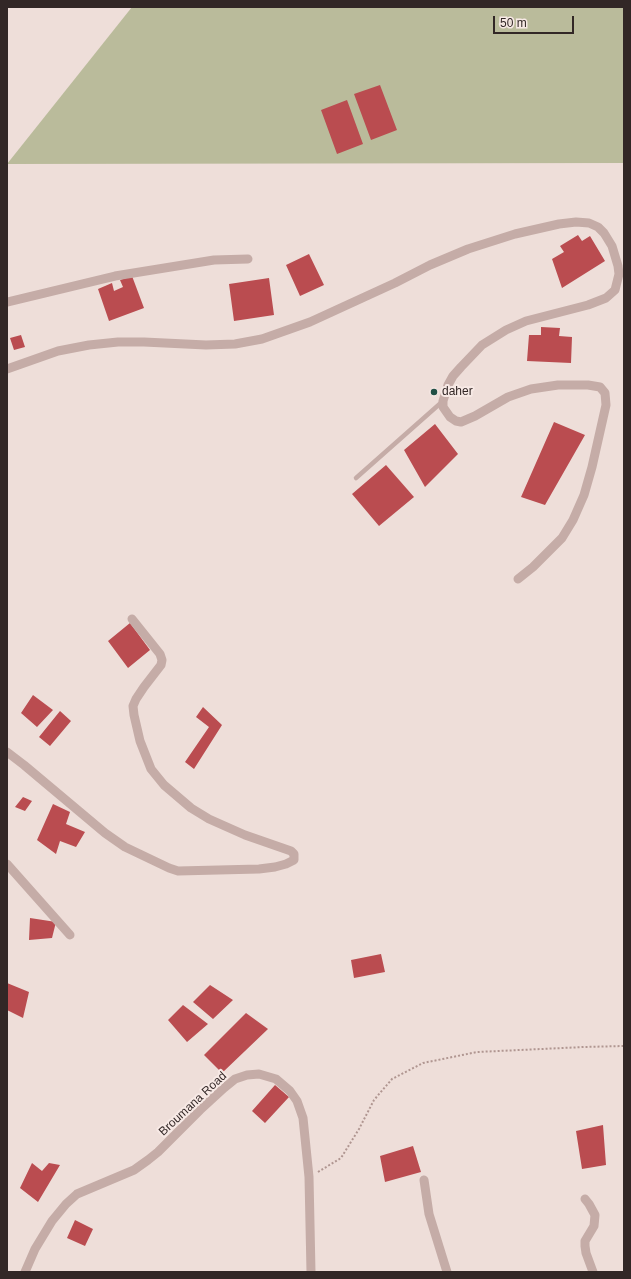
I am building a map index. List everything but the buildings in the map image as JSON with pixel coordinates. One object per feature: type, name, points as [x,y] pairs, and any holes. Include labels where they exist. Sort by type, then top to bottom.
[{"type":"street","points":[[7,369],[58,351],[89,345],[118,342],[206,345],[235,344],[262,339],[310,322],[395,283],[430,265],[468,249],[515,234],[559,224],[576,222],[589,223],[598,227],[610,240],[619,274],[614,290],[606,298],[588,305],[526,320],[482,345],[453,376],[448,385],[443,401],[443,406],[450,418],[461,422],[475,416],[508,397],[531,389],[558,385],[588,385],[600,387],[605,393],[606,405],[592,468],[584,495],[573,520],[562,538],[548,553],[518,579]]},
{"type":"street","points":[[7,302],[115,276],[214,260],[248,259]]},
{"type":"street","points":[[7,752],[105,833],[125,847],[168,868],[178,870],[259,869],[275,867],[294,860],[294,854],[291,851],[245,835],[197,812],[164,785],[151,769],[140,741],[133,706],[144,687],[161,665],[162,660],[160,654],[132,618]]},
{"type":"street","points":[[7,864],[70,935]]},
{"type":"street","name":"Broumana Road","points":[[25,1272],[52,1221],[66,1204],[78,1194],[134,1170],[158,1152],[224,1088],[235,1080],[247,1075],[259,1074],[276,1079],[290,1091],[297,1100],[303,1118],[309,1177],[312,1272]]},
{"type":"street","points":[[424,1180],[429,1214],[447,1272]]},
{"type":"street","points":[[585,1199],[595,1215],[594,1226],[585,1241],[586,1253],[593,1272]]},
{"type":"lane","points":[[356,478],[443,401]]},
{"type":"path","points":[[309,1177],[341,1158],[359,1129],[374,1100],[392,1079],[423,1063],[477,1052],[624,1046]]},
{"type":"green space","points":[[132,7],[624,7],[624,163],[7,164]]},
{"type":"place","name":"daher","points":[[434,392]]}]
